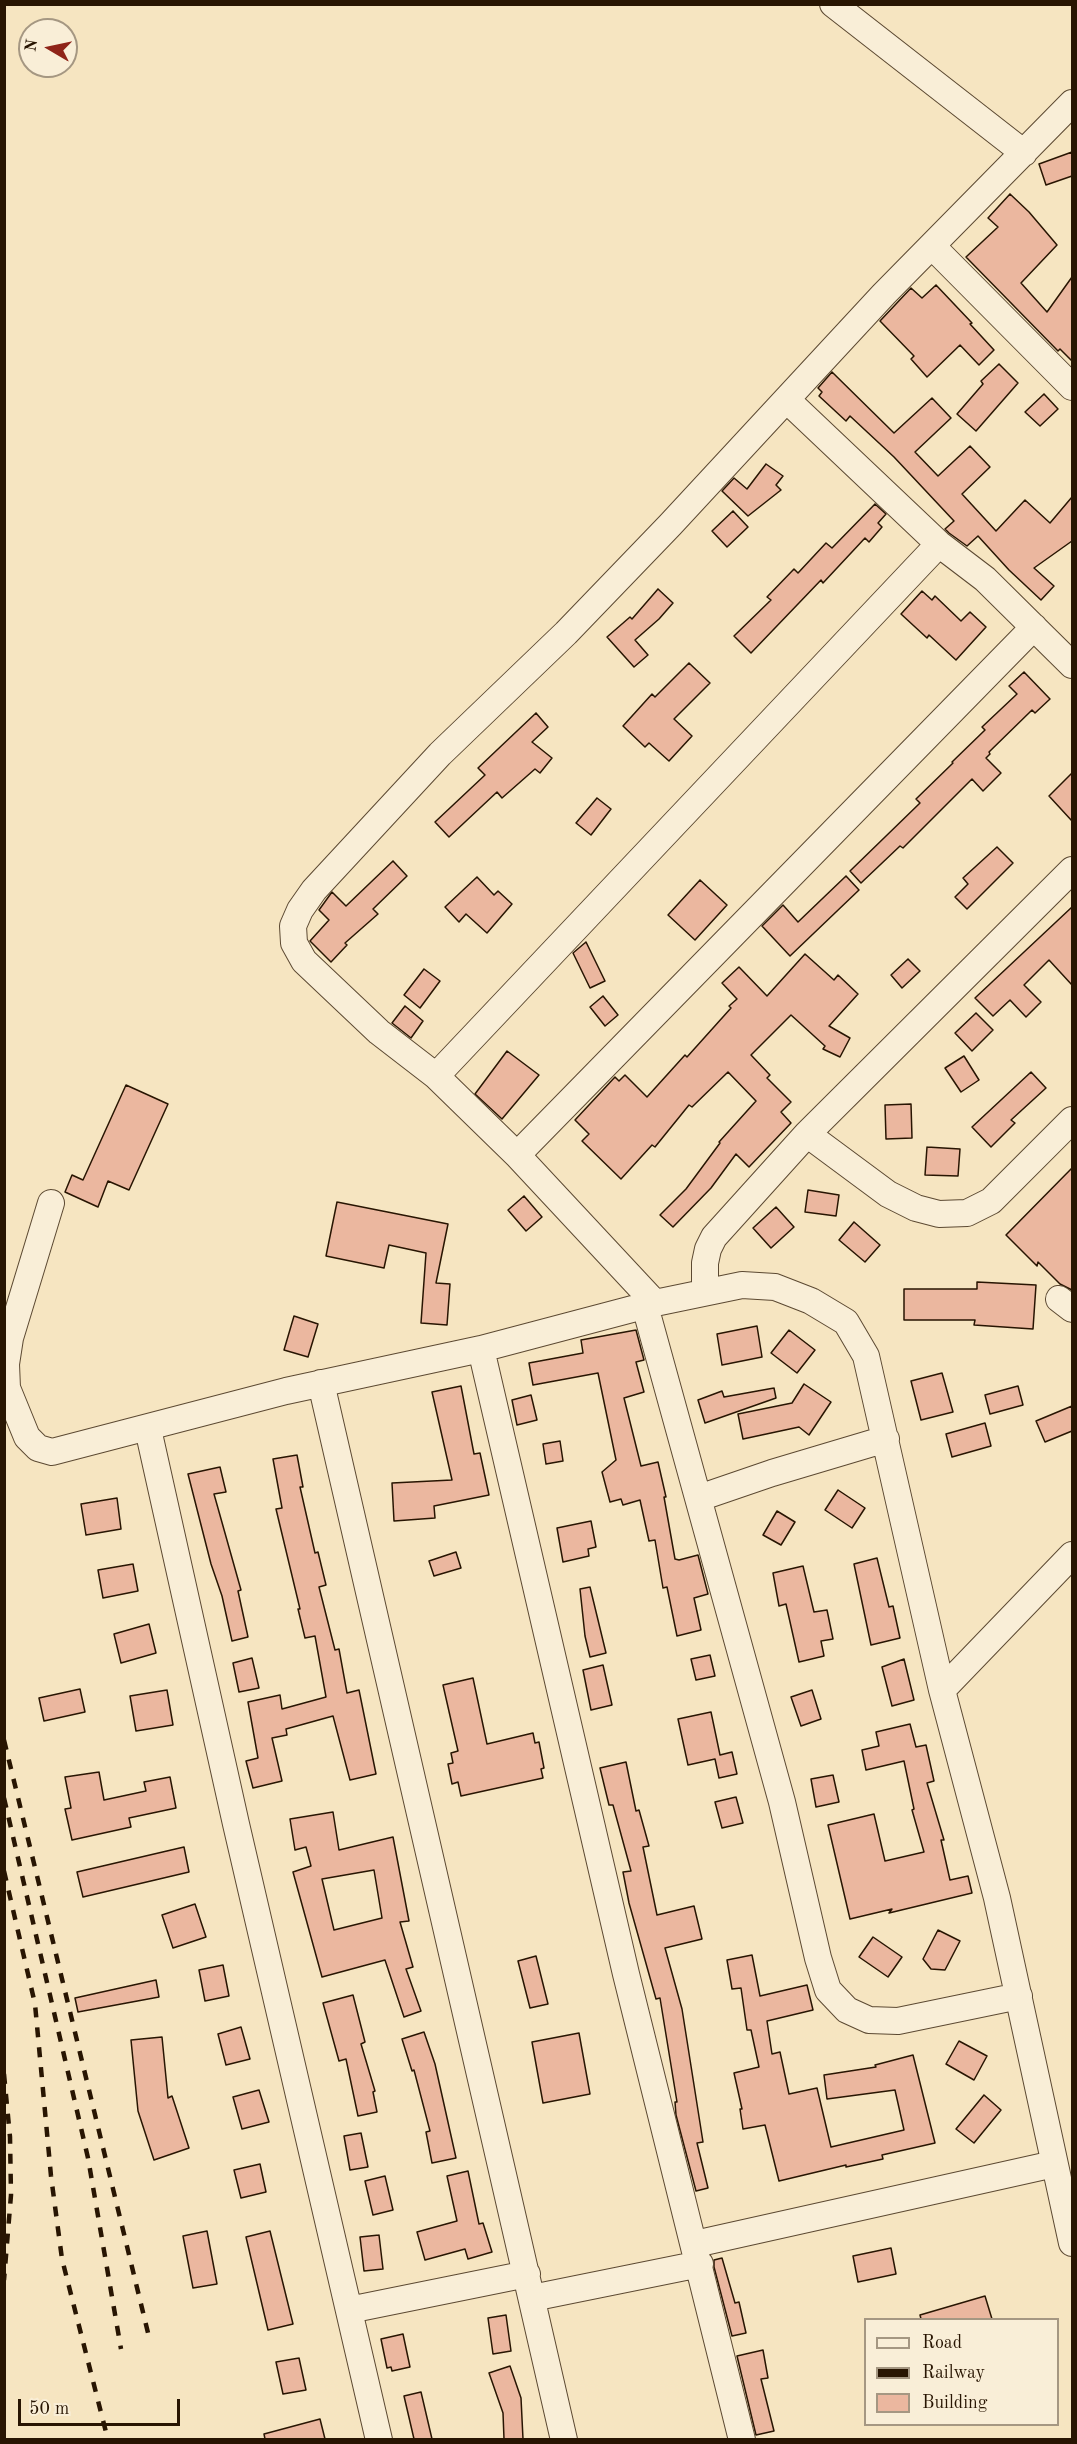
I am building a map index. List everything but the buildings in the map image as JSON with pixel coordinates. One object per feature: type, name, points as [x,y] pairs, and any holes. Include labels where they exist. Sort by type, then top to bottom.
[{"type":"street","points":[[833,4],[1024,153]]},
{"type":"street","points":[[1019,1996],[898,2021],[869,2020],[847,2010],[828,1990],[818,1958],[783,1802],[699,1498],[650,1304],[518,1155],[436,1076],[379,1032],[304,961],[294,943],[293,926],[300,910],[314,890],[440,754],[574,625],[884,294],[1072,104]]},
{"type":"street","points":[[932,246],[1072,387]]},
{"type":"street","points":[[787,400],[939,544],[985,579],[1072,664]]},
{"type":"street","points":[[436,1076],[939,544]]},
{"type":"street","points":[[518,1155],[1034,627]]},
{"type":"street","points":[[705,1291],[705,1263],[714,1238],[807,1134],[1072,870]]},
{"type":"street","points":[[807,1134],[888,1194],[916,1208],[939,1214],[967,1213],[991,1201],[1072,1120]]},
{"type":"street","points":[[51,1203],[10,1338],[6,1364],[7,1388],[27,1437],[38,1448],[52,1452],[321,1383],[481,1349],[705,1291],[742,1285],[775,1287],[811,1301],[846,1322],[866,1356],[942,1690],[989,1866],[1072,2243]]},
{"type":"street","points":[[481,1349],[626,1974],[742,2439]]},
{"type":"street","points":[[321,1383],[564,2439]]},
{"type":"street","points":[[148,1429],[236,1824],[379,2439]]},
{"type":"street","points":[[699,1498],[772,1473],[886,1439]]},
{"type":"street","points":[[942,1690],[1072,1555]]},
{"type":"street","points":[[349,2310],[530,2286],[697,2254],[1054,2164]]},
{"type":"railway","points":[[4,1740],[149,2337]]},
{"type":"railway","points":[[4,1798],[88,2158],[121,2349]]},
{"type":"railway","points":[[4,1871],[35,2004],[51,2176],[62,2259],[108,2440]]},
{"type":"railway","points":[[4,2074],[10,2137],[11,2195],[4,2280]]}]
